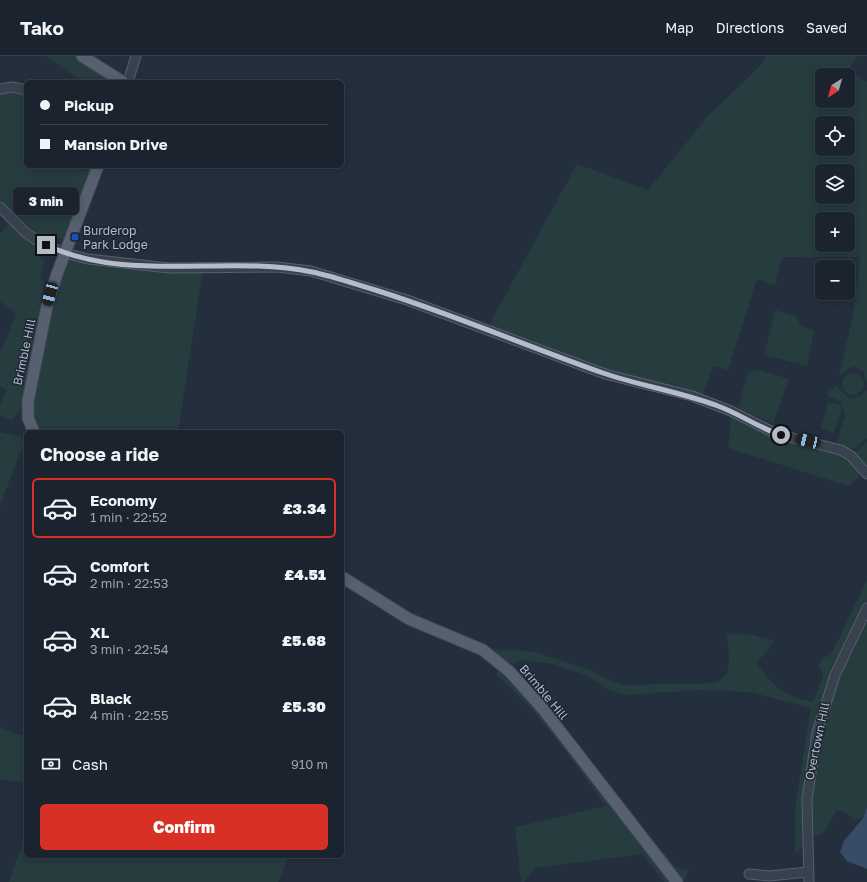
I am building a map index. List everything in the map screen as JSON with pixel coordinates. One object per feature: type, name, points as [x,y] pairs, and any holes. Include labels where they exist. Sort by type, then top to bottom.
[{"type":"main road","points":[[82,56],[120,80]]},
{"type":"main road","name":"Brimble Hill","points":[[33,430],[27,411],[29,391],[47,306],[64,253],[97,168]]},
{"type":"main road","name":"Brimble Hill","points":[[344,578],[409,619],[483,650],[510,672],[543,709],[677,882]]},
{"type":"street","points":[[129,80],[136,56]]},
{"type":"street","points":[[0,89],[12,87],[24,90]]},
{"type":"street","points":[[0,207],[32,237],[64,253],[88,258],[170,268],[276,267],[311,272],[332,277],[407,300],[605,374],[692,396],[732,411],[777,434],[841,450],[851,456],[867,474]]},
{"type":"street","name":"Overtown Hill","points":[[809,882],[807,793],[818,727],[834,675],[867,608]]},
{"type":"street","points":[[749,874],[769,876],[808,872]]},
{"type":"green space","points":[[46,56],[77,56],[112,80],[80,80]]},
{"type":"green space","points":[[766,56],[857,56],[850,68],[815,68],[815,108],[855,108],[855,74],[867,82],[867,384],[864,372],[853,366],[839,376],[853,315],[860,257],[782,257],[775,285],[757,279],[728,370],[713,366],[703,395],[617,373],[488,327],[577,164],[648,190],[708,116],[762,64]]},
{"type":"green space","points":[[5,92],[24,95],[24,168],[94,168],[64,240],[51,235],[48,240],[40,236],[0,200],[0,93]]},
{"type":"green space","points":[[9,223],[44,249],[40,258],[45,260],[40,278],[45,284],[41,319],[24,400],[19,412],[12,420],[0,416],[0,405],[7,390],[0,386],[0,354],[16,315],[14,311],[0,301],[0,234]]},
{"type":"green space","points":[[67,259],[117,266],[203,269],[178,430],[39,430],[34,423],[32,411],[34,389],[58,284]]},
{"type":"green space","points":[[775,310],[796,316],[801,326],[814,330],[807,366],[764,355]]},
{"type":"green space","points":[[758,370],[789,379],[773,423],[738,408],[747,375]]},
{"type":"green space","points":[[853,373],[861,376],[864,384],[861,392],[853,395],[845,392],[842,384],[845,376]]},
{"type":"green space","points":[[836,386],[850,399],[860,396],[867,390],[867,438],[850,451],[836,445],[845,415],[841,401],[828,397],[827,392]]},
{"type":"green space","points":[[828,402],[842,406],[834,433],[821,429]]},
{"type":"green space","points":[[729,412],[843,453],[858,469],[859,477],[849,486],[728,448],[731,421]]},
{"type":"green space","points":[[0,432],[20,437],[24,443],[0,505]]},
{"type":"green space","points":[[867,442],[867,472],[854,454]]},
{"type":"green space","points":[[867,580],[867,807],[863,817],[854,820],[847,813],[837,810],[824,831],[817,836],[812,836],[812,793],[821,745],[806,787],[805,846],[795,853],[795,808],[811,708],[751,692],[698,690],[625,695],[605,688],[590,677],[553,664],[523,660],[512,664],[500,657],[494,649],[535,652],[590,670],[611,681],[626,685],[717,683],[727,674],[729,660],[727,634],[753,635],[774,641],[757,663],[768,678],[787,694],[813,702],[823,677],[819,665],[823,657],[828,657],[832,653]]},
{"type":"green space","points":[[498,671],[506,673],[676,867],[689,870],[683,882],[664,882],[642,854],[535,868],[524,882],[521,882],[515,827],[606,806],[541,720],[512,689],[496,675]]},
{"type":"green space","points":[[0,727],[24,736],[24,783],[0,779]]},
{"type":"green space","points":[[24,839],[24,858],[288,858],[278,882],[9,882]]},
{"type":"water","points":[[867,807],[867,869],[847,861],[840,852],[844,841],[863,818]]},
{"type":"place","name":"Burderop Park Lodge","points":[[75,237]]},
{"type":"route","points":[[46,245],[64,253],[118,263],[170,268],[234,266],[276,267],[311,272],[332,277],[407,300],[605,374],[692,396],[732,411],[781,435]]}]
